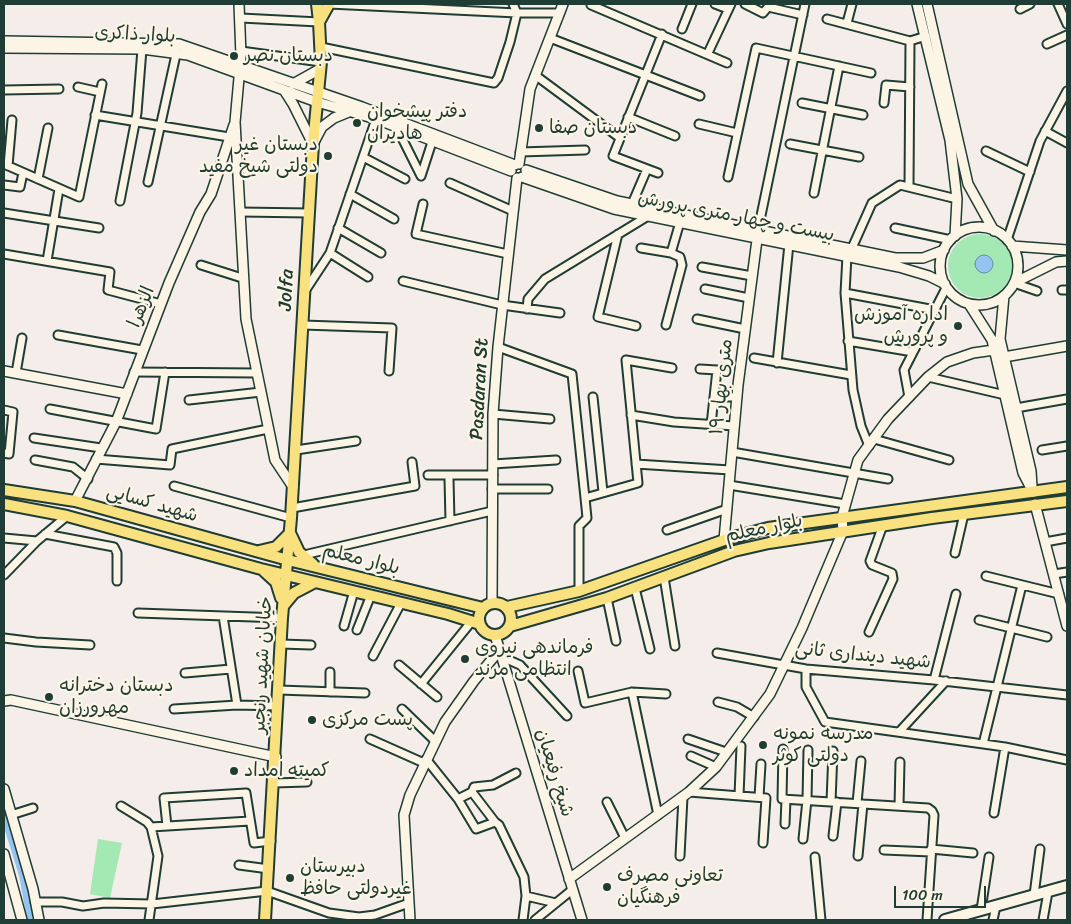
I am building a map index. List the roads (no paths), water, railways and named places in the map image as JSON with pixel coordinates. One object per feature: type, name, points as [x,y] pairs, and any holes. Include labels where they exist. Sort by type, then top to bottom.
[{"type":"main road","name":"Jolfa","points":[[288,560],[313,144],[321,47],[317,4]]},
{"type":"main road","points":[[320,22],[329,4]]},
{"type":"main road","name":"بلوار معلم","points":[[506,607],[578,591],[724,540],[768,528],[1067,487]]},
{"type":"main road","name":"شهید کسایی","points":[[4,490],[75,501],[288,560]]},
{"type":"main road","points":[[1033,492],[1035,504]]},
{"type":"main road","name":"بلوار معلم","points":[[510,626],[607,598],[734,551],[843,531],[1067,501]]},
{"type":"main road","name":"شهید کسایی","points":[[4,504],[67,516],[286,575]]},
{"type":"main road","points":[[258,552],[276,547],[290,533],[299,552],[317,567]]},
{"type":"main road","points":[[208,555],[217,550],[215,540]]},
{"type":"main road","name":"بلوار معلم","points":[[288,560],[488,605]]},
{"type":"main road","name":"خیابان شهید رنجبر","points":[[266,920],[282,618],[288,560]]},
{"type":"main road","points":[[261,569],[276,582],[283,606]]},
{"type":"main road","name":"بلوار معلم","points":[[286,575],[476,622]]},
{"type":"main road","points":[[283,606],[294,593],[315,582]]},
{"type":"main road","points":[[488,605],[506,607],[511,615],[510,626],[501,634],[494,635],[488,633],[476,622],[480,613],[488,605]]},
{"type":"main road","points":[[945,920],[1067,886]]},
{"type":"street","points":[[239,4],[241,51],[235,122],[242,278],[246,319],[275,460],[293,487]]},
{"type":"street","points":[[329,4],[517,13],[561,8]]},
{"type":"street","points":[[321,47],[494,83],[498,78],[510,42],[517,13],[513,4]]},
{"type":"street","points":[[682,29],[692,4]]},
{"type":"street","points":[[708,53],[730,6],[715,4]]},
{"type":"street","points":[[745,4],[764,13],[768,6],[803,15]]},
{"type":"street","points":[[757,234],[805,4]]},
{"type":"street","points":[[848,24],[852,4]]},
{"type":"street","points":[[917,4],[950,140],[957,199],[953,238]]},
{"type":"street","points":[[927,4],[968,184],[994,230],[1010,243],[1018,260],[1018,270],[1014,283],[1004,296],[988,304],[969,304]]},
{"type":"street","points":[[1020,9],[1030,4]]},
{"type":"street","points":[[1058,4],[1067,24]]},
{"type":"street","points":[[591,5],[727,62]]},
{"type":"street","name":"Pasdaran St","points":[[488,605],[493,475],[493,414],[502,306],[520,152],[530,89],[561,8]]},
{"type":"street","points":[[241,18],[320,22]]},
{"type":"street","points":[[827,19],[910,41],[926,36]]},
{"type":"street","points":[[658,173],[613,156],[662,34]]},
{"type":"street","points":[[1047,44],[1067,35]]},
{"type":"street","points":[[550,38],[700,96]]},
{"type":"street","name":"بلوار ذاکری","points":[[4,41],[178,48],[240,69],[293,84],[317,97]]},
{"type":"street","points":[[909,187],[910,41]]},
{"type":"street","name":"بلوار ذاکری","points":[[4,48],[178,48]]},
{"type":"street","points":[[148,182],[178,48]]},
{"type":"street","points":[[728,177],[756,48],[871,73]]},
{"type":"street","points":[[120,201],[135,121],[142,49]]},
{"type":"street","points":[[241,51],[320,66]]},
{"type":"street","points":[[293,84],[320,66]]},
{"type":"street","points":[[814,193],[839,66]]},
{"type":"street","name":"بلوار ذاکری","points":[[240,69],[284,90],[317,97]]},
{"type":"street","points":[[535,75],[620,138]]},
{"type":"street","points":[[12,120],[6,165],[79,197],[102,84]]},
{"type":"street","points":[[884,103],[886,85],[910,87]]},
{"type":"street","points":[[78,88],[100,92]]},
{"type":"street","points":[[4,90],[59,89]]},
{"type":"street","points":[[284,90],[294,104],[313,144]]},
{"type":"street","points":[[1010,243],[1030,172],[1045,132],[1067,92]]},
{"type":"street","points":[[317,97],[397,128],[433,138]]},
{"type":"street","points":[[317,97],[433,138],[518,171]]},
{"type":"street","points":[[802,103],[863,115]]},
{"type":"street","points":[[313,144],[322,127],[334,118],[351,111]]},
{"type":"street","points":[[95,115],[229,137]]},
{"type":"street","points":[[628,118],[675,136]]},
{"type":"street","points":[[305,292],[330,253],[376,119]]},
{"type":"street","name":"الزهرا","points":[[75,501],[116,422],[160,304],[200,212],[211,194],[235,122]]},
{"type":"street","points":[[699,124],[737,133]]},
{"type":"street","points":[[38,179],[48,128]]},
{"type":"street","points":[[397,128],[420,176],[433,138]]},
{"type":"street","points":[[1045,132],[1067,143]]},
{"type":"street","points":[[790,144],[859,157]]},
{"type":"street","points":[[520,152],[585,150]]},
{"type":"street","points":[[986,151],[1030,172]]},
{"type":"street","points":[[363,156],[405,179]]},
{"type":"street","points":[[632,204],[647,169]]},
{"type":"street","name":"بیست و چهار متری پرورش","points":[[518,171],[632,204],[757,234],[789,244],[895,258],[923,258],[944,250]]},
{"type":"street","name":"بیست و چهار متری پرورش","points":[[518,171],[614,209],[849,252],[929,276],[945,286]]},
{"type":"street","points":[[4,185],[20,187],[23,173]]},
{"type":"street","points":[[450,183],[513,211]]},
{"type":"street","points":[[949,460],[871,443],[861,426],[851,375],[845,293],[849,252],[872,203],[900,185],[957,199]]},
{"type":"street","points":[[47,261],[59,189]]},
{"type":"street","points":[[350,194],[394,219]]},
{"type":"street","points":[[423,204],[416,234],[508,254]]},
{"type":"street","points":[[4,212],[99,228]]},
{"type":"street","points":[[240,212],[309,213]]},
{"type":"street","points":[[527,309],[528,299],[545,279],[648,216]]},
{"type":"street","points":[[671,253],[680,222]]},
{"type":"street","points":[[338,228],[381,253]]},
{"type":"street","points":[[895,228],[953,238]]},
{"type":"street","points":[[994,230],[974,228],[953,238],[944,250],[940,263],[945,286],[952,295],[969,304],[992,340],[1023,474],[1033,492]]},
{"type":"street","points":[[618,234],[598,317],[636,326]]},
{"type":"street","name":"۱۹ متری بهار","points":[[724,540],[737,397],[757,234]]},
{"type":"street","points":[[1010,243],[1067,250]]},
{"type":"street","points":[[777,362],[789,244]]},
{"type":"street","points":[[641,248],[671,253],[680,257],[682,265],[666,325]]},
{"type":"street","points":[[330,253],[368,277]]},
{"type":"street","points":[[4,254],[110,272],[108,290],[160,304]]},
{"type":"street","points":[[1014,283],[1056,262],[1067,261]]},
{"type":"street","points":[[201,265],[242,278]]},
{"type":"street","points":[[702,267],[752,276]]},
{"type":"street","points":[[402,281],[502,306],[560,313]]},
{"type":"street","points":[[1014,283],[1037,290]]},
{"type":"street","points":[[909,397],[904,370],[935,310],[945,286]]},
{"type":"street","points":[[705,289],[749,298]]},
{"type":"street","points":[[845,293],[935,310]]},
{"type":"street","points":[[1004,296],[1000,339],[1031,471],[1033,492]]},
{"type":"street","points":[[697,319],[745,329]]},
{"type":"street","points":[[303,325],[392,328],[389,371]]},
{"type":"street","points":[[58,335],[142,350]]},
{"type":"street","points":[[16,373],[22,338]]},
{"type":"street","points":[[848,341],[913,352]]},
{"type":"street","points":[[1004,357],[1067,346]]},
{"type":"street","points":[[498,347],[572,374],[587,518],[579,526],[578,591]]},
{"type":"street","points":[[717,653],[783,664],[822,585],[843,531],[842,517],[858,460],[888,419],[928,377],[947,362],[973,353],[994,350]]},
{"type":"street","points":[[754,358],[851,375]]},
{"type":"street","points":[[585,498],[638,483],[626,360],[672,368]]},
{"type":"street","points":[[700,369],[717,370],[711,425]]},
{"type":"street","points":[[4,371],[127,394]]},
{"type":"street","points":[[134,372],[257,373]]},
{"type":"street","points":[[50,409],[156,429],[165,372]]},
{"type":"street","points":[[928,377],[1005,395]]},
{"type":"street","points":[[189,400],[261,392]]},
{"type":"street","points":[[594,397],[603,492]]},
{"type":"street","points":[[714,397],[737,397]]},
{"type":"street","points":[[1016,408],[1067,399]]},
{"type":"street","points":[[4,410],[13,412],[9,454],[4,454]]},
{"type":"street","points":[[493,414],[550,420]]},
{"type":"street","points":[[631,415],[734,426]]},
{"type":"street","points":[[96,459],[170,465],[172,449],[268,429]]},
{"type":"street","points":[[34,438],[101,448]]},
{"type":"street","points":[[296,450],[356,441]]},
{"type":"street","points":[[1042,450],[1067,446]]},
{"type":"street","points":[[732,452],[888,480]]},
{"type":"street","points":[[35,460],[73,467],[88,479]]},
{"type":"street","points":[[493,464],[556,460]]},
{"type":"street","points":[[174,486],[292,513],[415,486],[412,462]]},
{"type":"street","points":[[636,464],[730,470]]},
{"type":"street","points":[[428,475],[493,475]]},
{"type":"street","points":[[449,479],[450,521]]},
{"type":"street","points":[[729,485],[846,504]]},
{"type":"street","points":[[492,489],[548,489]]},
{"type":"street","points":[[1035,504],[1067,626]]},
{"type":"street","points":[[667,530],[727,509]]},
{"type":"street","points":[[308,554],[492,511]]},
{"type":"street","points":[[954,552],[964,514]]},
{"type":"street","points":[[4,575],[37,540],[67,516]]},
{"type":"street","points":[[869,632],[894,579],[892,573],[872,565],[870,562],[883,525]]},
{"type":"street","points":[[45,534],[114,547],[117,553],[116,582]]},
{"type":"street","points":[[4,538],[37,540]]},
{"type":"street","points":[[1045,542],[1067,538]]},
{"type":"street","points":[[1054,574],[1067,572]]},
{"type":"street","points":[[986,576],[1059,594]]},
{"type":"street","points":[[664,577],[675,646]]},
{"type":"street","points":[[983,744],[1022,585]]},
{"type":"street","points":[[635,588],[650,649]]},
{"type":"street","points":[[344,626],[354,591]]},
{"type":"street","points":[[934,680],[956,594]]},
{"type":"street","points":[[358,630],[370,595]]},
{"type":"street","points":[[607,598],[616,641]]},
{"type":"street","points":[[373,656],[401,603]]},
{"type":"street","points":[[138,613],[282,618]]},
{"type":"street","points":[[223,616],[237,704]]},
{"type":"street","points":[[979,620],[1047,637]]},
{"type":"street","points":[[421,684],[476,622]]},
{"type":"street","name":"شیخ رفیعیان","points":[[494,635],[582,920]]},
{"type":"street","points":[[4,638],[90,645]]},
{"type":"street","points":[[281,644],[311,645]]},
{"type":"street","points":[[410,920],[404,815],[410,795],[425,761],[445,722],[463,696],[499,654],[520,665],[567,716]]},
{"type":"street","name":"شهید دینداری ثانی","points":[[569,879],[686,795],[716,767],[770,694],[783,664],[806,669],[946,681],[1067,695]]},
{"type":"street","points":[[399,665],[437,697]]},
{"type":"street","points":[[185,673],[231,669]]},
{"type":"street","points":[[806,669],[806,687],[825,722],[1005,747],[1067,760]]},
{"type":"street","points":[[578,671],[585,703],[632,692],[666,694]]},
{"type":"street","points":[[330,672],[330,692]]},
{"type":"street","points":[[899,732],[946,681]]},
{"type":"street","points":[[279,690],[366,693]]},
{"type":"street","points":[[632,692],[658,815]]},
{"type":"street","points":[[4,701],[11,700],[276,757]]},
{"type":"street","points":[[718,702],[737,707],[754,716]]},
{"type":"street","points":[[174,710],[237,704],[278,706]]},
{"type":"street","points":[[402,709],[435,741]]},
{"type":"street","points":[[370,738],[425,761],[458,799],[476,829],[496,822]]},
{"type":"street","points":[[688,739],[726,752]]},
{"type":"street","points":[[740,796],[741,746]]},
{"type":"street","points":[[994,813],[1005,747]]},
{"type":"street","points":[[783,749],[785,824]]},
{"type":"street","points":[[803,838],[807,800],[808,750]]},
{"type":"street","points":[[833,751],[833,836]]},
{"type":"street","points":[[691,756],[716,767]]},
{"type":"street","points":[[858,856],[861,760]]},
{"type":"street","points":[[899,806],[900,762]]},
{"type":"street","points":[[761,764],[763,843]]},
{"type":"street","points":[[458,799],[472,792],[474,787],[493,785],[516,773]]},
{"type":"street","points":[[274,783],[307,782]]},
{"type":"street","points":[[4,789],[39,920]]},
{"type":"street","points":[[472,792],[496,822],[524,877],[526,896],[523,920]]},
{"type":"street","points":[[167,826],[164,798],[246,793],[254,843],[270,841]]},
{"type":"street","points":[[680,856],[686,795],[763,797]]},
{"type":"street","points":[[784,799],[928,808],[932,810],[927,920]]},
{"type":"street","points":[[607,802],[625,838]]},
{"type":"street","points":[[121,806],[147,822],[151,827],[158,856],[149,920]]},
{"type":"street","points":[[11,815],[33,808]]},
{"type":"street","points":[[151,827],[250,821]]},
{"type":"street","points":[[1034,895],[1040,849]]},
{"type":"street","points":[[884,850],[931,850],[973,854]]},
{"type":"street","points":[[816,857],[820,920]]},
{"type":"street","points":[[981,910],[989,857]]},
{"type":"street","points":[[4,859],[22,920]]},
{"type":"street","points":[[238,865],[269,869]]},
{"type":"street","points":[[535,920],[572,890]]},
{"type":"street","points":[[35,902],[62,902],[83,906],[104,903],[152,904],[268,891],[329,912],[359,917],[375,915],[409,902]]},
{"type":"street","points":[[1043,920],[1048,892]]},
{"type":"street","points":[[526,896],[556,902]]},
{"type":"street","points":[[994,920],[996,906]]},
{"type":"water","points":[[980,255],[988,255],[993,260],[991,271],[980,273],[975,268],[975,260]]},
{"type":"waterway","points":[[4,817],[22,875],[30,920]]},
{"type":"place","name":"دبستان نصر","points":[[234,56]]},
{"type":"place","name":"دفتر پیشخوان هادیران","points":[[357,123]]},
{"type":"place","name":"دبستان صفا","points":[[539,128]]},
{"type":"place","name":"دبستان غیر دولتی شیخ مفید","points":[[328,156]]},
{"type":"place","name":"اداره آموزش و پرورش","points":[[958,326]]},
{"type":"place","name":"فرماندهی نیروی انتظامی مرند","points":[[465,659]]},
{"type":"place","name":"دبستان دخترانه مهرورزان","points":[[49,697]]},
{"type":"place","name":"پست مرکزی","points":[[312,720]]},
{"type":"place","name":"مدرسه نمونه دولتی کوثر","points":[[763,745]]},
{"type":"place","name":"کمیته امداد","points":[[234,771]]},
{"type":"place","name":"دبیرستان غیردولتی حافظ","points":[[290,878]]},
{"type":"place","name":"تعاونی مصرف فرهنگیان","points":[[607,887]]}]
